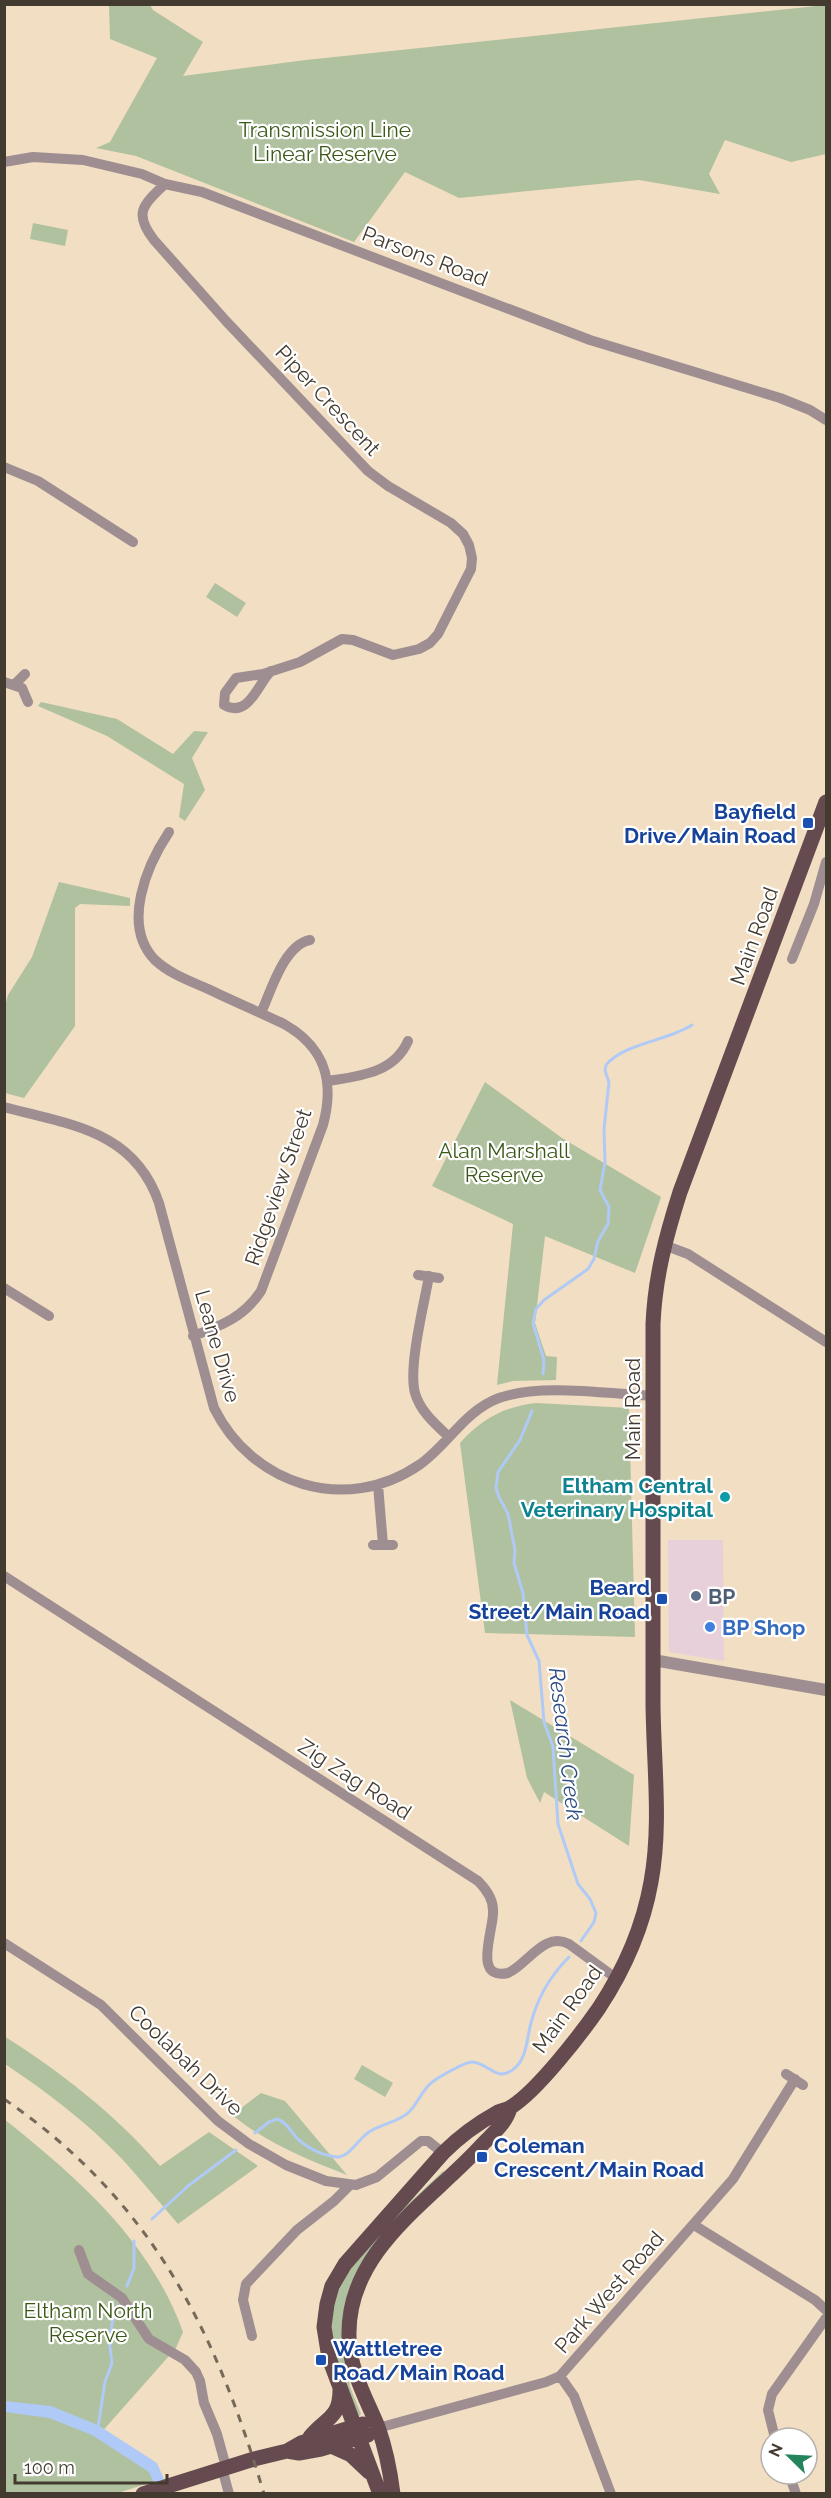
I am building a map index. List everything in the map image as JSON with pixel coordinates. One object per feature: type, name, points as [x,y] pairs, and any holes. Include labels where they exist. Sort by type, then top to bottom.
[{"type":"main road","name":"Main Road","points":[[393,2493],[388,2460],[358,2379],[350,2346],[350,2315],[364,2271],[384,2241],[461,2168],[502,2124],[510,2108],[537,2083],[575,2040],[617,1979],[642,1917],[654,1865],[656,1811],[653,1660],[654,1304],[664,1245],[680,1192],[826,805]]},
{"type":"main road","name":"Main Road","points":[[380,2493],[329,2358],[325,2336],[325,2315],[332,2286],[339,2272],[354,2254],[443,2153],[480,2124],[498,2112],[510,2108]]},
{"type":"main road","points":[[443,2153],[461,2168]]},
{"type":"main road","points":[[143,2493],[198,2475],[287,2451],[307,2440],[336,2414],[340,2404],[340,2390]]},
{"type":"main road","points":[[307,2440],[378,2428]]},
{"type":"main road","points":[[287,2451],[299,2452],[331,2446],[357,2432]]},
{"type":"main road","points":[[331,2446],[351,2455],[374,2477]]},
{"type":"street","name":"Parsons Road","points":[[4,162],[33,157],[71,158],[142,174],[165,184],[217,197],[579,336],[780,398],[802,406],[826,420]]},
{"type":"street","name":"Piper Crescent","points":[[165,184],[147,202],[142,217],[147,230],[169,258],[368,471],[388,486],[451,523],[466,540],[472,552],[471,569],[438,634],[430,643],[419,649],[393,655],[353,640],[342,639],[306,659],[272,671]]},
{"type":"street","points":[[4,467],[38,481],[133,542]]},
{"type":"street","points":[[272,671],[249,702],[232,708],[224,705],[223,697],[233,680],[239,676],[258,675],[272,671]]},
{"type":"street","points":[[25,674],[10,683],[25,692],[28,702]]},
{"type":"street","name":"Ridgeview Street","points":[[169,832],[153,858],[142,888],[141,924],[147,949],[157,962],[173,973],[292,1029],[308,1041],[319,1058],[328,1081],[328,1103],[323,1125],[261,1291],[250,1306],[236,1318],[193,1336]]},
{"type":"street","name":"Main Road","points":[[792,959],[814,904],[826,862]]},
{"type":"street","points":[[261,1013],[288,956],[299,944],[310,940]]},
{"type":"street","points":[[328,1081],[381,1069],[399,1057],[408,1041]]},
{"type":"street","name":"Leane Drive","points":[[4,1107],[97,1133],[120,1146],[142,1168],[159,1203],[214,1408],[233,1439],[254,1460],[283,1478],[316,1488],[349,1490],[378,1485],[418,1466],[476,1410],[495,1400],[514,1394],[557,1391],[653,1396]]},
{"type":"street","points":[[664,1245],[688,1254],[826,1342]]},
{"type":"street","points":[[429,1276],[413,1385],[422,1409],[449,1437]]},
{"type":"street","points":[[4,1288],[49,1316]]},
{"type":"street","points":[[378,1485],[383,1545]]},
{"type":"street","name":"Zig Zag Road","points":[[4,1576],[478,1881],[486,1890],[493,1906],[487,1959],[492,1970],[500,1974],[508,1973],[541,1947],[556,1940],[569,1944],[617,1979]]},
{"type":"street","points":[[653,1660],[826,1690]]},
{"type":"street","name":"Coolabah Drive","points":[[4,1943],[64,1980],[109,2012],[195,2100],[249,2144],[311,2176],[349,2186]]},
{"type":"street","name":"Park West Road","points":[[378,2428],[546,2382],[560,2376],[694,2225],[738,2171],[795,2079]]},
{"type":"street","points":[[252,2336],[243,2300],[246,2284],[297,2230],[349,2186],[363,2184],[377,2177],[421,2141],[428,2142],[443,2153]]},
{"type":"street","points":[[694,2225],[815,2300],[826,2310]]},
{"type":"street","points":[[79,2250],[88,2274],[122,2298],[149,2339],[184,2360],[196,2372],[204,2403],[217,2434],[230,2493]]},
{"type":"street","points":[[772,2426],[769,2416],[772,2394],[826,2318]]},
{"type":"street","points":[[560,2376],[574,2396],[611,2493]]},
{"type":"shaded area","name":"BP","points":[[668,1540],[723,1540],[724,1661],[669,1652]]},
{"type":"green space","name":"Transmission Line Linear Reserve","points":[[109,5],[150,5],[153,10],[203,42],[183,76],[306,60],[826,5],[826,154],[791,162],[725,140],[709,174],[720,194],[639,180],[459,198],[405,172],[354,242],[136,156],[96,148],[110,142],[157,58],[110,39]]},
{"type":"green space","points":[[33,223],[68,230],[65,246],[30,239]]},
{"type":"green space","points":[[215,583],[246,603],[237,617],[206,597]]},
{"type":"green space","points":[[41,702],[117,719],[173,754],[194,731],[208,732],[192,758],[205,790],[185,821],[179,817],[184,784],[107,736],[38,706]]},
{"type":"green space","points":[[59,882],[130,898],[130,906],[80,904],[75,908],[75,1026],[24,1098],[5,1093],[5,1006],[8,995],[32,957]]},
{"type":"green space","name":"Alan Marshall Reserve","points":[[485,1082],[562,1138],[661,1197],[635,1273],[545,1236],[535,1323],[546,1356],[557,1357],[556,1380],[513,1381],[497,1385],[513,1224],[432,1186]]},
{"type":"green space","points":[[536,1403],[629,1408],[635,1637],[485,1633],[460,1443],[485,1421],[503,1411]]},
{"type":"green space","points":[[510,1700],[634,1775],[629,1846],[544,1792],[540,1803],[527,1778]]},
{"type":"green space","points":[[4,2036],[87,2095],[125,2129],[160,2166],[209,2132],[258,2166],[178,2224],[123,2160],[96,2133],[52,2097],[5,2064]]},
{"type":"green space","points":[[362,2065],[393,2083],[385,2097],[354,2079]]},
{"type":"green space","points":[[261,2093],[285,2101],[347,2175],[287,2150],[232,2115]]},
{"type":"green space","name":"Eltham North Reserve","points":[[4,2119],[58,2164],[109,2214],[132,2240],[169,2299],[183,2332],[176,2348],[99,2435],[149,2464],[158,2480],[118,2493],[5,2493]]},
{"type":"green space","points":[[443,2171],[379,2239],[345,2350],[350,2387],[361,2414],[358,2417],[336,2360],[330,2329],[334,2298],[346,2273],[407,2205]]},
{"type":"water","points":[[4,2401],[51,2406],[98,2425],[157,2463],[170,2493],[158,2493],[149,2472],[92,2435],[49,2418],[5,2412]]},
{"type":"waterway","name":"Research Creek","points":[[543,1374],[544,1360],[533,1323],[536,1309],[544,1300],[588,1269],[594,1259],[598,1241],[608,1224],[609,1207],[600,1190],[605,1162],[604,1129],[609,1082],[605,1071],[606,1065],[624,1052],[692,1025]]},
{"type":"waterway","name":"Research Creek","points":[[532,1411],[520,1440],[498,1472],[496,1488],[508,1514],[515,1550],[514,1563],[523,1593],[527,1635],[539,1661],[544,1722],[553,1747],[558,1824],[578,1884],[590,1899],[596,1913],[594,1922],[581,1941]]},
{"type":"waterway","name":"Research Creek","points":[[255,2133],[277,2119],[309,2147],[326,2155],[342,2156],[369,2132],[405,2115],[431,2083],[459,2067],[472,2062],[483,2065],[498,2074],[510,2072],[523,2057],[541,1995],[550,1979],[569,1957]]},
{"type":"waterway","name":"Research Creek","points":[[152,2219],[188,2186],[236,2150]]},
{"type":"waterway","name":"Research Creek","points":[[127,2286],[134,2268],[134,2241]]},
{"type":"waterway","name":"Research Creek","points":[[98,2427],[105,2382],[112,2363],[109,2339],[114,2315]]},
{"type":"railway","points":[[4,2099],[55,2138],[99,2180],[138,2224],[170,2272],[199,2322],[223,2376],[245,2433],[264,2494]]},
{"type":"place","name":"Bayfield Drive/Main Road","points":[[808,823]]},
{"type":"place","name":"Eltham Central Veterinary Hospital","points":[[725,1497]]},
{"type":"place","name":"BP","points":[[696,1596]]},
{"type":"place","name":"Beard Street/Main Road","points":[[662,1599]]},
{"type":"place","name":"BP Shop","points":[[710,1627]]},
{"type":"place","name":"Coleman Crescent/Main Road","points":[[482,2157]]},
{"type":"place","name":"Wattletree Road/Main Road","points":[[321,2360]]}]
